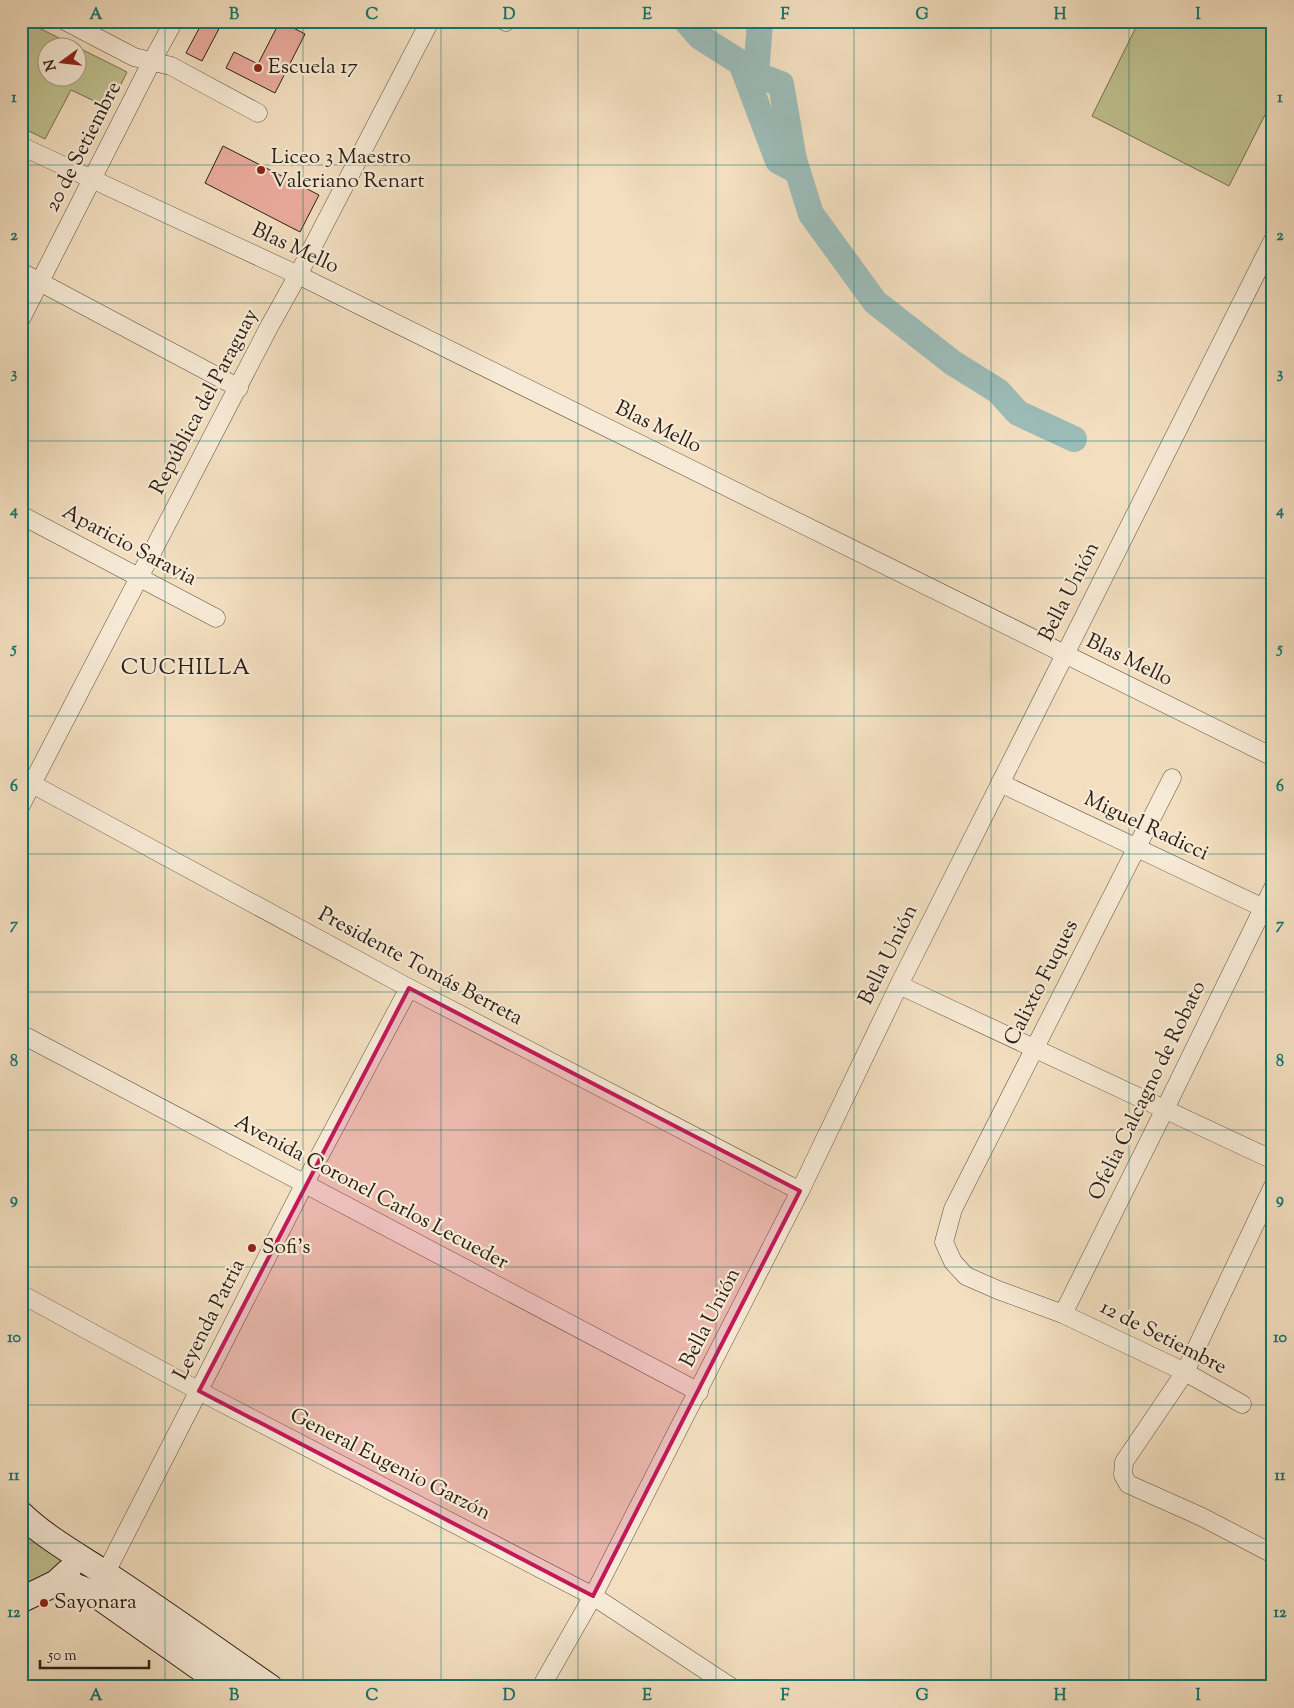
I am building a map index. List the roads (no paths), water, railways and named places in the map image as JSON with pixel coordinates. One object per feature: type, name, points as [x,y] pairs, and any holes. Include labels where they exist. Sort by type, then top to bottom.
[{"type":"main road","points":[[21,1514],[32,1525],[69,1550],[100,1584],[227,1687]]},
{"type":"main road","points":[[21,1600],[56,1583],[68,1573],[70,1567],[69,1550]]},
{"type":"main road","points":[[56,1583],[77,1587],[100,1584],[270,1687]]},
{"type":"street","points":[[65,21],[134,57],[171,66],[258,113]]},
{"type":"street","name":"20 de Setiembre","points":[[21,319],[174,21]]},
{"type":"street","name":"República del Paraguay","points":[[21,805],[27,781],[139,577],[430,21]]},
{"type":"street","name":"Blas Mello","points":[[21,146],[298,275],[1273,757]]},
{"type":"street","name":"Bella Unión","points":[[541,1687],[593,1596],[699,1392],[800,1191],[899,985],[1273,240]]},
{"type":"street","points":[[21,272],[238,388]]},
{"type":"street","name":"Aparicio Saravia","points":[[21,515],[216,618]]},
{"type":"street","name":"Calixto Fuques","points":[[1063,1314],[966,1276],[953,1262],[944,1242],[953,1209],[1172,778]]},
{"type":"street","name":"Presidente Tomás Berreta","points":[[27,781],[410,988],[800,1191]]},
{"type":"street","name":"Miguel Radicci","points":[[1000,783],[1268,910]]},
{"type":"street","name":"Ofelia Calcagno de Robato","points":[[1063,1314],[1165,1109],[1268,910],[1273,888]]},
{"type":"street","points":[[899,985],[1273,1160]]},
{"type":"street","name":"Leyenda Patria","points":[[100,1584],[305,1184],[410,988]]},
{"type":"street","name":"Avenida Coronel Carlos Lecueder","points":[[21,1034],[699,1392]]},
{"type":"street","points":[[1273,1186],[1184,1372],[1124,1462],[1122,1475],[1128,1484],[1202,1517],[1273,1554]]},
{"type":"street","name":"General Eugenio Garzón","points":[[21,1294],[199,1391],[593,1596],[730,1687]]},
{"type":"street","name":"12 de Setiembre","points":[[1063,1314],[1184,1372],[1242,1404]]},
{"type":"waterway","points":[[686,21],[700,37],[741,63],[778,161],[797,171]]},
{"type":"waterway","points":[[760,21],[756,75],[781,84],[794,160],[811,214],[875,302],[953,363],[998,391],[1018,413],[1074,439]]},
{"type":"place","name":"Escuela 17","points":[[258,68]]},
{"type":"place","name":"Liceo 3 Maestro Valeriano Renart","points":[[261,170]]},
{"type":"place","name":"Sofi's","points":[[252,1248]]},
{"type":"place","name":"Sayonara","points":[[44,1603]]},
{"type":"district","name":"CUCHILLA","points":[[186,669]]}]
